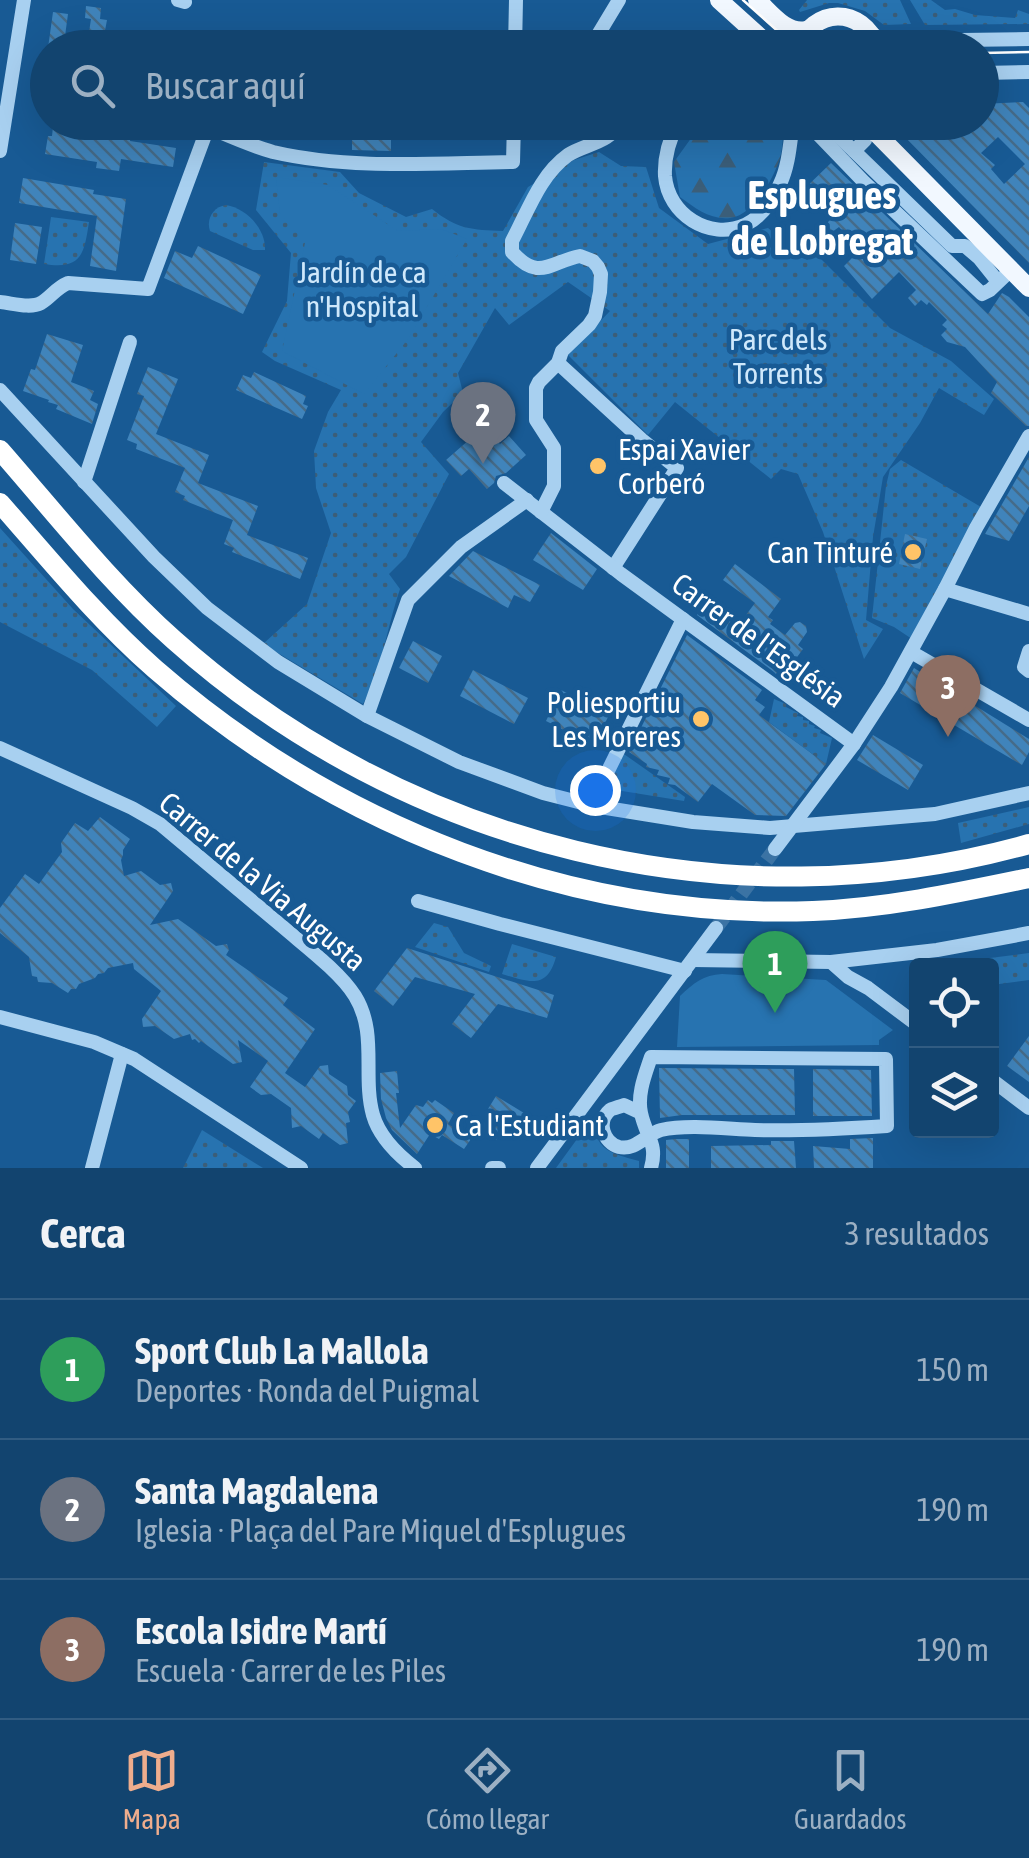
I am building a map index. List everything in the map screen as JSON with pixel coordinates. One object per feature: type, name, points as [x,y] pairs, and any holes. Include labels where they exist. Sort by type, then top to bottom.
[{"type":"highway","points":[[1,451],[147,615],[226,683],[306,740],[430,804],[578,852],[680,871],[733,875],[812,876],[923,867],[1029,844]]},
{"type":"highway","points":[[0,504],[112,627],[205,711],[292,772],[384,820],[455,851],[522,873],[620,897],[726,909],[814,910],[920,900],[1029,878]]},
{"type":"main road","points":[[720,0],[752,30]]},
{"type":"main road","points":[[758,0],[793,30]]},
{"type":"main road","points":[[806,30],[822,19],[840,16],[858,22],[865,30]]},
{"type":"main road","points":[[871,140],[998,272],[1029,288]]},
{"type":"street","points":[[0,151],[24,0]]},
{"type":"street","points":[[601,30],[620,0]]},
{"type":"street","points":[[515,30],[516,2]]},
{"type":"street","points":[[999,39],[1029,38]]},
{"type":"street","points":[[999,74],[1028,76]]},
{"type":"street","points":[[0,302],[38,304],[68,283],[148,289],[203,140]]},
{"type":"street","points":[[238,140],[273,152],[338,162],[513,162],[514,140]]},
{"type":"street","points":[[542,512],[554,486],[554,448],[538,426],[535,394],[539,382],[558,363],[562,352],[595,316],[602,282],[593,261],[580,256],[545,270],[530,266],[512,252],[512,241],[546,176],[576,150],[601,140]]},
{"type":"street","points":[[671,140],[665,175],[670,197],[690,220],[730,230],[746,224],[766,208],[788,164],[791,140]]},
{"type":"street","points":[[823,140],[982,294],[990,290],[998,272],[966,246],[952,246],[869,140]]},
{"type":"street","points":[[84,482],[130,342]]},
{"type":"street","points":[[558,363],[677,468],[614,568]]},
{"type":"street","points":[[0,390],[154,558],[207,608],[278,662],[367,716],[460,762],[544,793],[594,806],[693,822],[777,828],[934,814],[1029,793]]},
{"type":"street","name":"Carrer de l'Església","points":[[504,483],[854,744],[911,652],[1029,436]]},
{"type":"street","points":[[367,716],[408,600],[461,547],[527,500]]},
{"type":"street","points":[[945,589],[1029,614]]},
{"type":"street","points":[[594,806],[684,618]]},
{"type":"street","points":[[1029,650],[1024,667],[1029,671]]},
{"type":"street","points":[[911,652],[1029,720]]},
{"type":"street","points":[[775,849],[854,744]]},
{"type":"street","name":"Carrer de la Via Augusta","points":[[0,748],[160,824],[320,959],[354,994],[369,1035],[374,1119],[383,1136],[415,1168]]},
{"type":"street","points":[[418,901],[500,924],[688,965],[849,961],[1029,933]]},
{"type":"street","points":[[537,1168],[716,928]]},
{"type":"street","points":[[864,984],[869,959]]},
{"type":"street","points":[[849,961],[864,984]]},
{"type":"street","points":[[831,962],[909,1019]]},
{"type":"street","points":[[0,1017],[94,1042],[122,1054],[301,1168]]},
{"type":"street","points":[[92,1168],[122,1054]]},
{"type":"street","points":[[641,1113],[624,1105],[610,1110],[602,1122],[604,1136],[614,1146],[629,1148],[648,1136],[660,1130],[802,1131],[887,1126],[886,1058],[651,1057],[642,1086],[641,1113],[648,1136],[655,1153],[651,1168]]},
{"type":"street","points":[[999,1085],[1029,1108]]},
{"type":"green space","points":[[807,0],[900,0],[911,24],[884,25],[865,11],[838,3],[800,12]]},
{"type":"green space","points":[[910,0],[931,0],[945,10],[975,15],[1015,18],[1018,10],[1029,14],[1029,24],[925,25]]},
{"type":"green space","points":[[690,140],[782,140],[781,154],[763,193],[747,210],[730,218],[709,215],[680,197],[674,162]]},
{"type":"green space","name":"Parc dels Torrents","points":[[599,152],[621,166],[646,167],[659,208],[708,244],[768,228],[807,260],[816,254],[890,328],[951,361],[994,399],[984,415],[939,388],[883,477],[866,620],[883,629],[864,659],[823,532],[798,474],[781,469],[771,479],[675,402],[648,435],[568,355],[610,311],[568,282],[509,325],[495,308],[458,373],[463,393],[421,442],[449,474],[406,557],[389,574],[400,589],[380,662],[363,704],[263,644],[307,604],[331,533],[316,488],[314,451],[341,390],[262,352],[287,301],[291,253],[256,210],[264,162],[340,172],[359,193],[406,217],[432,209],[465,227],[503,231],[528,187],[574,160]]},
{"type":"green space","name":"Jardín de ca n'Hospital","points":[[276,177],[328,185],[398,231],[441,229],[467,239],[408,339],[364,394],[282,351],[305,243],[280,213]]},
{"type":"green space","points":[[226,205],[241,210],[253,221],[265,250],[253,250],[210,231],[212,214]]},
{"type":"green space","points":[[51,217],[89,222],[83,251],[74,262],[44,264]]},
{"type":"green space","points":[[901,460],[981,507],[912,639],[872,618],[886,486],[890,469]]},
{"type":"green space","points":[[0,528],[73,609],[176,706],[157,727],[92,670],[0,622]]},
{"type":"green space","points":[[774,699],[832,738],[826,764],[769,722]]},
{"type":"green space","points":[[621,752],[685,797],[684,801],[616,790],[609,776]]},
{"type":"green space","points":[[1029,807],[1029,824],[961,843],[958,823]]},
{"type":"green space","points":[[434,923],[448,927],[464,953],[491,966],[489,972],[415,947]]},
{"type":"green space","points":[[512,944],[556,957],[548,975],[529,981],[502,974]]},
{"type":"green space","points":[[1029,953],[1029,980],[999,984],[999,958],[989,958]]},
{"type":"green space","points":[[722,974],[826,980],[893,1030],[879,1040],[879,1045],[677,1047],[680,996],[699,980]]},
{"type":"green space","points":[[588,1124],[605,1148],[639,1161],[639,1168],[556,1168]]},
{"type":"green space","points":[[202,1130],[263,1168],[183,1168]]},
{"type":"building","points":[[86,6],[101,8],[100,19],[107,20],[105,30],[89,30],[91,19],[85,18]]},
{"type":"building","points":[[53,12],[68,14],[66,30],[50,30]]},
{"type":"building","points":[[1023,102],[1029,108],[1029,263],[908,140],[995,140],[981,153],[995,165],[991,169],[1004,184],[1025,164],[999,138],[999,103]]},
{"type":"building","points":[[47,140],[130,140],[176,148],[173,167],[121,159],[119,171],[96,168],[97,162],[45,154]]},
{"type":"building","points":[[352,140],[391,140],[391,151],[352,150]]},
{"type":"building","points":[[831,163],[988,314],[1002,293],[1029,317],[1029,426],[991,393],[997,382],[965,347],[947,342],[941,335],[947,329],[942,325],[947,320],[929,302],[927,305],[921,300],[915,306],[908,298],[916,290],[899,272],[872,299],[844,266],[864,246],[850,231],[846,235],[839,227],[811,247],[807,243],[832,218],[819,205],[808,211],[800,193]]},
{"type":"building","points":[[23,178],[126,199],[116,271],[90,266],[97,216],[19,203]]},
{"type":"building","points":[[15,223],[42,227],[36,264],[10,260]]},
{"type":"building","points":[[198,246],[261,275],[243,314],[164,278],[175,251],[192,258]]},
{"type":"building","points":[[47,334],[83,345],[71,382],[94,391],[90,400],[98,404],[92,424],[56,409],[58,405],[49,400],[23,391]]},
{"type":"building","points":[[148,367],[178,379],[156,434],[209,455],[198,483],[258,506],[247,535],[308,558],[300,579],[232,552],[234,548],[224,544],[233,520],[183,500],[185,496],[175,492],[185,468],[136,449],[137,444],[127,440],[144,396],[137,394]]},
{"type":"building","points":[[254,372],[306,396],[303,404],[308,406],[302,419],[236,390],[243,375],[251,378]]},
{"type":"building","points":[[478,432],[487,443],[494,437],[500,444],[509,436],[526,455],[506,473],[496,476],[487,489],[469,469],[461,476],[446,460]]},
{"type":"building","points":[[1029,457],[1029,506],[1009,541],[985,534]]},
{"type":"building","points":[[551,533],[597,569],[583,590],[533,560]]},
{"type":"building","name":"Can Tinturé","points":[[905,534],[927,539],[920,569],[899,564]]},
{"type":"building","points":[[473,551],[540,585],[530,602],[514,595],[508,608],[449,576]]},
{"type":"building","points":[[735,564],[781,599],[768,617],[773,620],[770,624],[785,635],[795,623],[806,626],[807,632],[798,645],[803,649],[786,672],[781,668],[776,674],[697,615],[708,600],[740,623],[755,603],[723,580]]},
{"type":"building","name":"Poliesportiu Les Moreres","points":[[687,635],[762,690],[755,700],[765,707],[759,715],[826,764],[786,816],[755,815],[712,784],[698,802],[668,784],[670,778],[657,775],[659,770],[646,767],[629,752]]},
{"type":"building","points":[[413,641],[442,656],[428,683],[399,668]]},
{"type":"building","points":[[914,668],[1029,739],[1029,752],[1022,765],[900,693]]},
{"type":"building","points":[[473,670],[528,698],[514,724],[460,696]]},
{"type":"building","points":[[561,690],[609,715],[594,745],[546,721]]},
{"type":"building","points":[[873,735],[923,765],[908,790],[857,760]]},
{"type":"building","points":[[100,817],[130,839],[121,860],[124,876],[141,871],[160,885],[171,883],[173,891],[150,925],[178,919],[216,946],[227,944],[226,955],[288,998],[283,1005],[315,1029],[285,1073],[305,1087],[320,1066],[328,1065],[329,1074],[347,1086],[348,1095],[356,1101],[348,1112],[348,1143],[340,1145],[323,1133],[319,1139],[301,1126],[292,1128],[291,1108],[271,1094],[261,1095],[250,1087],[268,1061],[238,1040],[242,1062],[233,1064],[201,1041],[192,1040],[190,1034],[174,1039],[155,1026],[143,1027],[142,1019],[161,991],[134,969],[133,963],[108,968],[68,993],[32,976],[29,957],[0,933],[0,908],[25,874],[39,884],[62,852],[61,843],[75,823],[88,831]]},
{"type":"building","points":[[407,948],[554,995],[547,1018],[498,1004],[471,1038],[452,1024],[475,994],[415,977],[393,1006],[374,991]]},
{"type":"building","points":[[1029,1036],[1029,1082],[1007,1066]]},
{"type":"building","points":[[659,1068],[794,1069],[795,1115],[660,1118]]},
{"type":"building","points":[[813,1069],[871,1070],[872,1116],[813,1116]]},
{"type":"building","name":"Ca l'Estudiant","points":[[397,1071],[400,1128],[416,1105],[423,1107],[428,1100],[435,1100],[454,1113],[448,1124],[471,1139],[464,1149],[442,1135],[439,1139],[430,1134],[417,1154],[392,1130],[381,1099],[380,1073]]},
{"type":"building","points":[[496,1096],[537,1121],[530,1132],[510,1119],[496,1140],[480,1129],[492,1112],[488,1109]]},
{"type":"building","points":[[873,1138],[873,1168],[814,1168],[813,1146],[850,1149],[850,1139]]},
{"type":"building","points":[[689,1139],[689,1168],[666,1168],[666,1140]]},
{"type":"building","points":[[771,1141],[794,1141],[796,1168],[711,1168],[711,1146],[771,1145]]},
{"type":"tunnel","points":[[716,928],[775,849]]},
{"type":"tram line","points":[[743,0],[777,30]]},
{"type":"tram line","points":[[999,53],[1029,52]]},
{"type":"place","name":"Santa Magdalena","points":[[483,464]]},
{"type":"place","name":"Espai Xavier Corberó","points":[[598,466]]},
{"type":"place","name":"Can Tinturé","points":[[913,552]]},
{"type":"place","name":"Poliesportiu Les Moreres","points":[[701,719]]},
{"type":"place","name":"Escola Isidre Martí","points":[[948,737]]},
{"type":"place","name":"Sport Club La Mallola","points":[[775,1013]]},
{"type":"place","name":"Ca l'Estudiant","points":[[435,1125]]},
{"type":"district","name":"Esplugues de Llobregat","points":[[822,217]]}]
